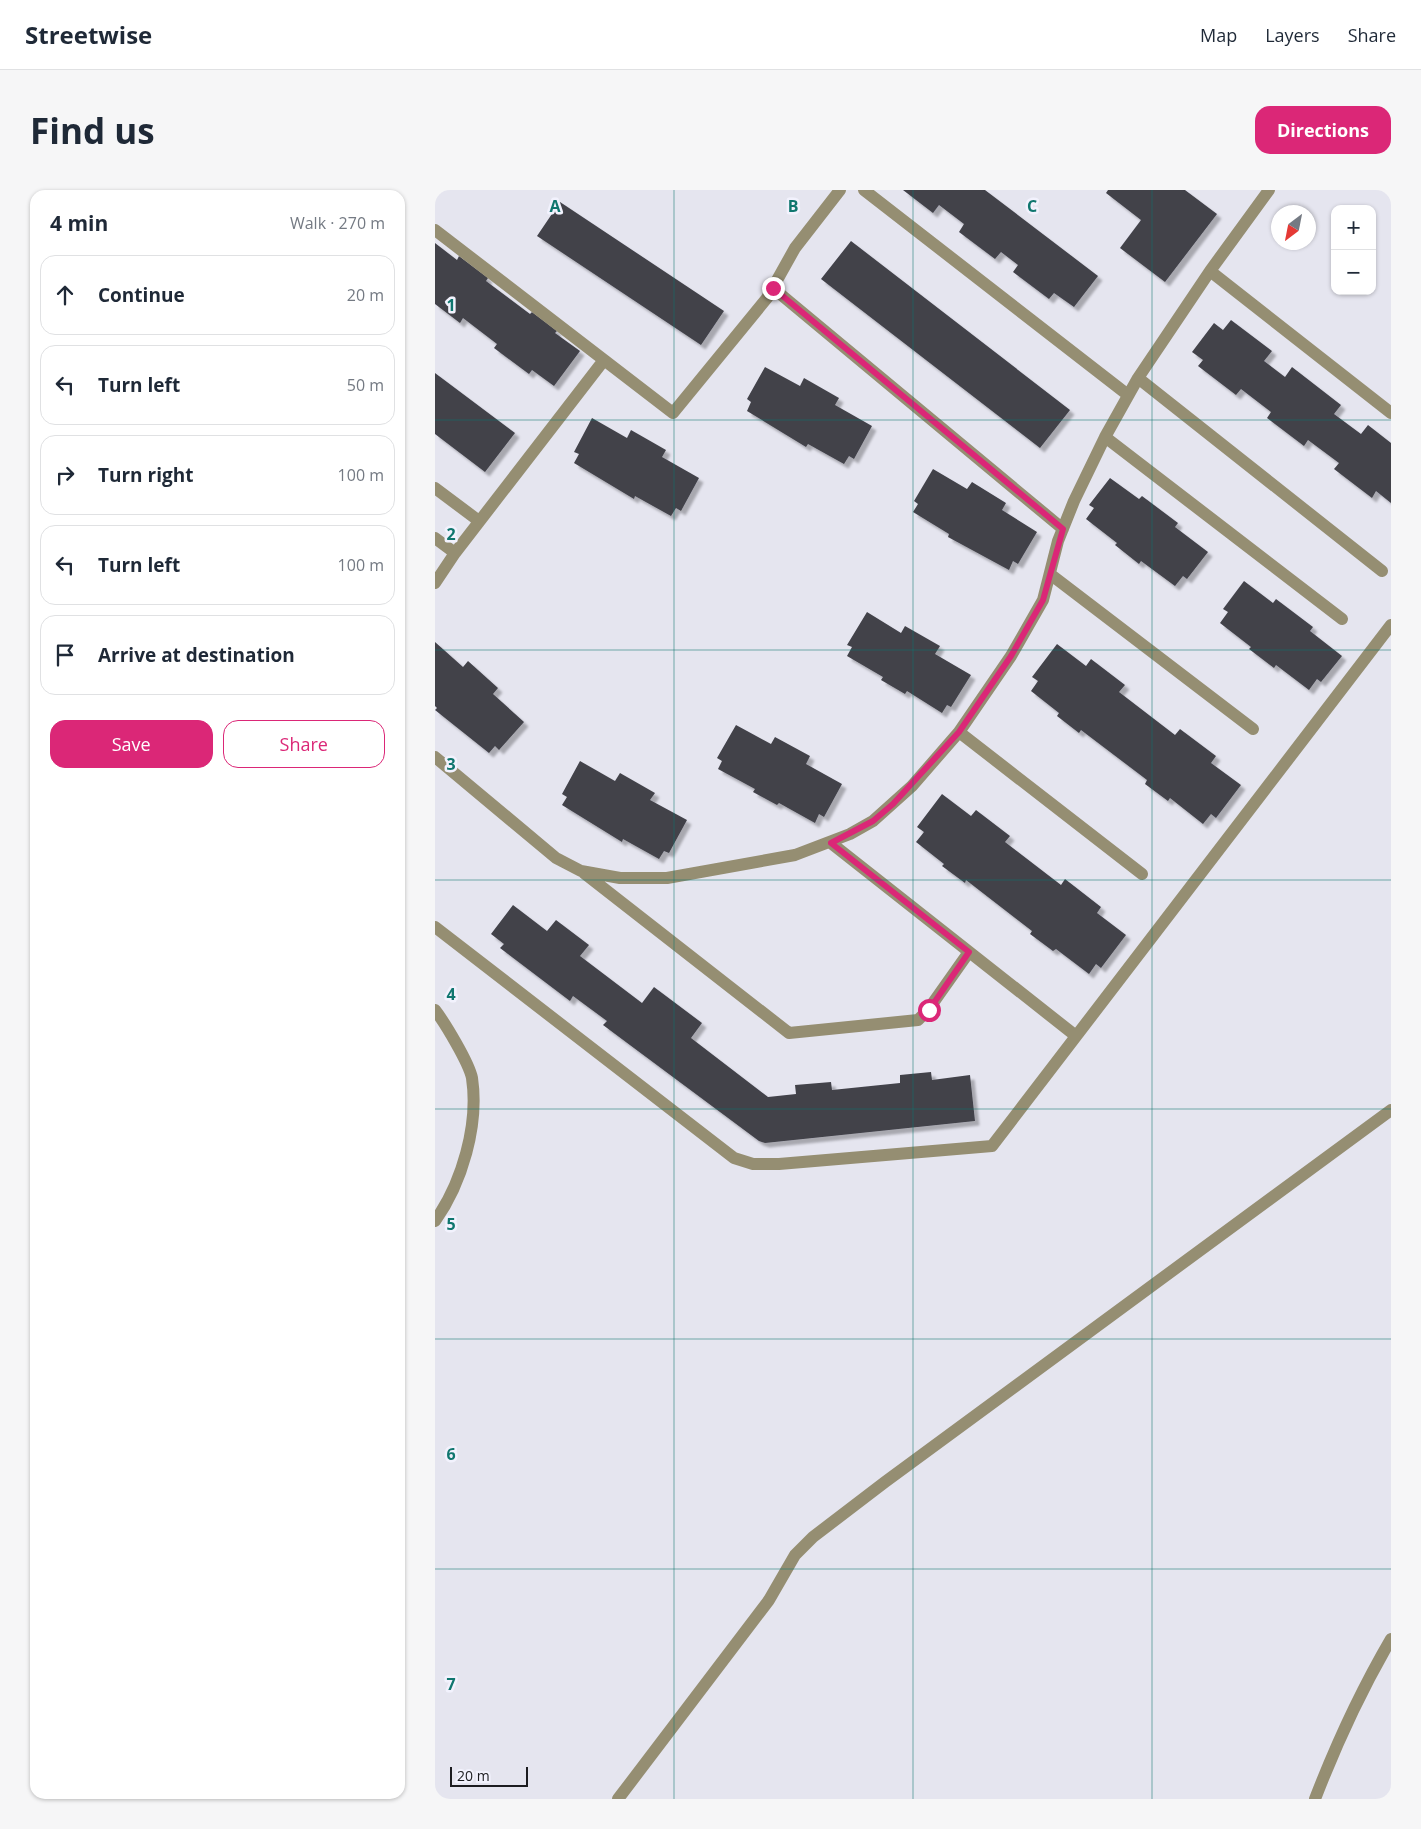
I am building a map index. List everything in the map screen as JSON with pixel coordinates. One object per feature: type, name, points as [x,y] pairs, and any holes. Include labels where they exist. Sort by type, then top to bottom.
[{"type":"street","points":[[435,230],[673,413],[773,288],[795,248],[840,190]]},
{"type":"street","points":[[865,190],[1128,395]]},
{"type":"street","points":[[581,871],[620,878],[667,878],[795,855],[831,843],[873,821],[893,804],[959,732],[1011,656],[1043,600],[1063,529],[1105,437],[1138,378],[1263,192]]},
{"type":"street","points":[[1210,271],[1391,413]]},
{"type":"street","points":[[773,288],[1063,529]]},
{"type":"street","points":[[435,583],[479,521],[604,360]]},
{"type":"street","points":[[1138,378],[1382,571]]},
{"type":"street","points":[[1105,437],[1342,620]]},
{"type":"street","points":[[435,488],[479,521]]},
{"type":"street","points":[[435,538],[455,553]]},
{"type":"street","points":[[1050,574],[1253,729]]},
{"type":"street","points":[[435,927],[734,1158],[753,1164],[779,1164],[992,1146],[1391,625]]},
{"type":"street","points":[[959,732],[1143,874]]},
{"type":"street","points":[[435,757],[556,858],[581,871],[789,1033],[918,1020],[929,1010],[969,952]]},
{"type":"street","points":[[831,843],[1076,1036]]},
{"type":"street","points":[[435,1010],[456,1044],[472,1076],[473,1106],[463,1163],[453,1189],[435,1221]]},
{"type":"street","points":[[618,1799],[769,1600],[795,1555],[813,1538],[885,1482],[1391,1110]]},
{"type":"street","points":[[1315,1799],[1357,1697],[1391,1639]]},
{"type":"building","points":[[903,190],[985,190],[1098,276],[1074,307],[1054,293],[1049,299],[1013,272],[1018,265],[1001,252],[995,259],[959,232],[964,224],[939,205],[933,213]]},
{"type":"building","points":[[1108,190],[1185,190],[1217,214],[1165,282],[1120,248],[1141,220],[1106,193]]},
{"type":"building","points":[[560,202],[724,311],[701,345],[537,236]]},
{"type":"building","points":[[851,241],[1070,410],[1040,448],[821,279]]},
{"type":"building","points":[[435,243],[457,260],[459,256],[488,278],[486,281],[530,314],[532,312],[557,331],[555,333],[580,351],[554,386],[532,370],[529,374],[494,348],[497,344],[463,318],[460,323],[435,304]]},
{"type":"building","points":[[1231,320],[1272,351],[1264,361],[1285,377],[1292,367],[1341,405],[1334,414],[1361,434],[1368,425],[1391,443],[1391,503],[1376,491],[1372,498],[1334,469],[1339,463],[1308,440],[1304,446],[1267,418],[1271,412],[1241,389],[1236,395],[1198,366],[1203,360],[1192,352],[1214,323],[1223,330]]},
{"type":"building","points":[[765,367],[800,386],[804,378],[839,398],[835,405],[872,426],[854,459],[849,456],[844,464],[808,444],[806,447],[747,411],[751,402],[747,399]]},
{"type":"building","points":[[435,373],[515,433],[485,472],[435,434]]},
{"type":"building","points":[[592,418],[627,438],[631,430],[666,450],[662,457],[699,478],[681,511],[676,508],[671,516],[635,496],[634,499],[574,463],[579,454],[574,452]]},
{"type":"building","points":[[933,469],[967,489],[972,482],[1006,503],[1002,510],[1037,532],[1018,564],[1013,561],[1009,570],[948,537],[949,534],[913,512],[918,504],[914,501]]},
{"type":"building","points":[[1110,478],[1139,499],[1142,496],[1178,523],[1175,527],[1208,552],[1187,579],[1183,576],[1175,586],[1141,561],[1139,564],[1115,545],[1117,543],[1086,519],[1094,508],[1089,505]]},
{"type":"building","points":[[1244,581],[1273,603],[1276,599],[1313,627],[1310,631],[1342,656],[1321,682],[1317,679],[1309,690],[1276,665],[1274,668],[1220,623],[1228,612],[1223,609]]},
{"type":"building","points":[[867,612],[901,633],[905,626],[940,646],[935,654],[971,675],[951,707],[947,705],[942,713],[907,691],[905,694],[881,680],[883,677],[847,656],[852,647],[847,645]]},
{"type":"building","points":[[435,642],[463,667],[468,661],[498,688],[493,694],[524,722],[499,750],[495,746],[489,753],[435,710],[437,708],[435,706]]},
{"type":"building","points":[[1057,644],[1086,666],[1091,659],[1125,685],[1119,692],[1175,735],[1180,729],[1216,756],[1211,763],[1241,785],[1216,818],[1211,814],[1203,824],[1170,798],[1168,801],[1145,784],[1147,780],[1081,730],[1079,733],[1057,716],[1059,713],[1031,691],[1038,681],[1032,677]]},
{"type":"building","points":[[736,725],[771,744],[775,737],[810,756],[806,764],[842,784],[824,817],[819,814],[815,823],[779,803],[777,805],[753,792],[755,789],[718,769],[722,761],[717,758]]},
{"type":"building","points":[[580,761],[615,781],[620,773],[655,793],[650,800],[687,820],[669,853],[664,851],[659,859],[623,839],[622,842],[562,805],[567,797],[562,794]]},
{"type":"building","points":[[942,794],[971,816],[976,810],[1010,836],[1005,842],[1061,885],[1065,879],[1101,907],[1097,913],[1126,935],[1101,968],[1096,964],[1089,974],[1056,949],[1053,951],[1030,934],[1032,931],[966,880],[965,883],[942,866],[944,864],[916,842],[924,832],[917,827]]},
{"type":"building","points":[[513,905],[547,931],[556,920],[589,945],[580,956],[642,1003],[654,987],[702,1023],[691,1038],[768,1097],[796,1094],[795,1085],[831,1082],[832,1090],[900,1083],[900,1075],[931,1072],[932,1080],[970,1075],[975,1121],[765,1143],[759,1141],[603,1025],[607,1021],[573,996],[570,1001],[500,948],[504,944],[491,934]]},
{"type":"route","points":[[773,288],[1063,529],[1058,541],[1043,600],[1011,656],[959,732],[912,786],[893,804],[873,821],[831,843],[969,952],[929,1010]]}]
